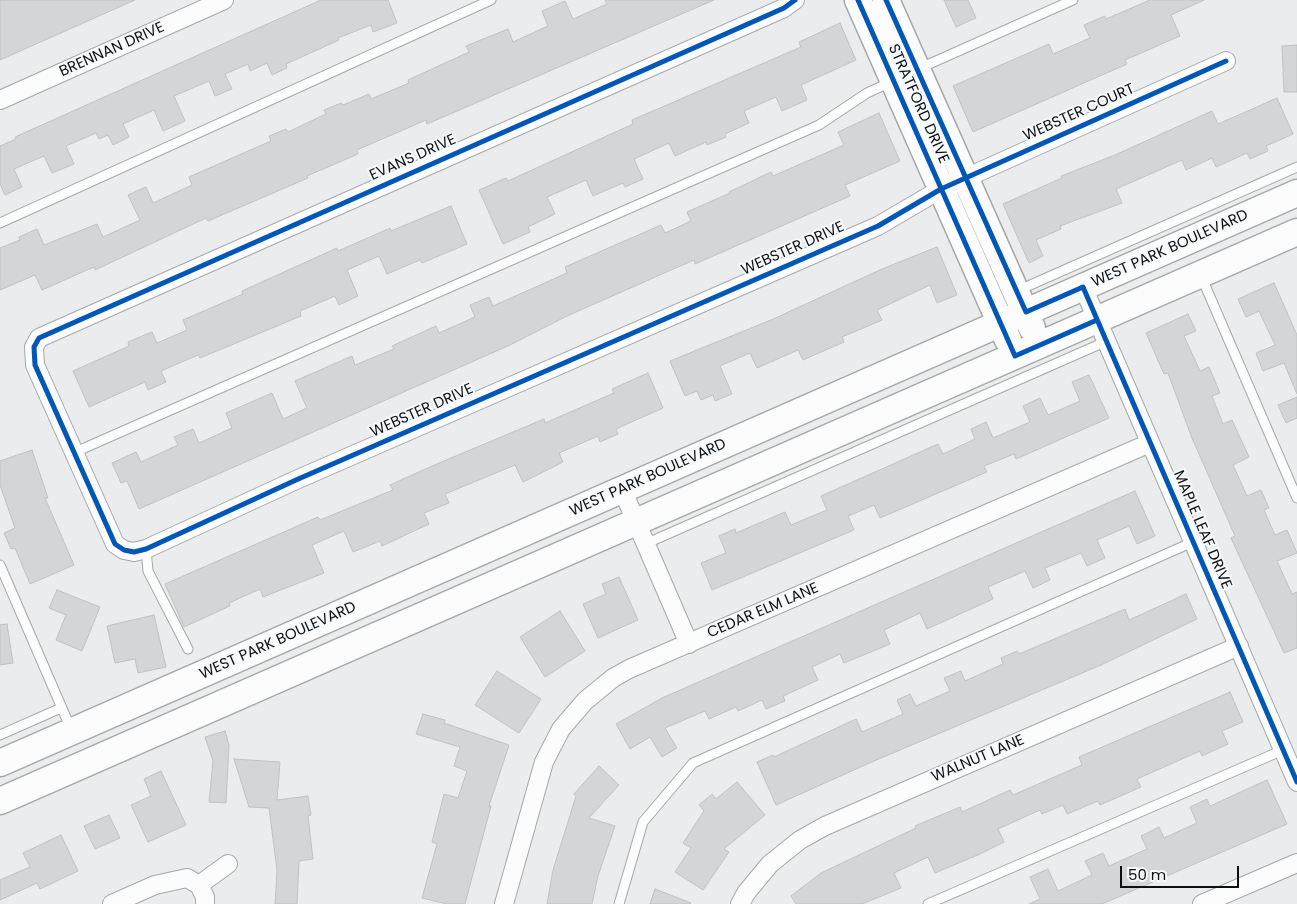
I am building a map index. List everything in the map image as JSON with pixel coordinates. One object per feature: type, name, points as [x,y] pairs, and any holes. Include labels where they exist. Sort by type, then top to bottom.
[{"type":"main road","name":"STRATFORD DRIVE","points":[[858,0],[1015,356]]},
{"type":"main road","name":"STRATFORD DRIVE","points":[[886,0],[1040,345]]},
{"type":"main road","name":"WEST PARK BOULEVARD","points":[[0,763],[1001,323],[1021,302],[1084,287],[1294,204]]},
{"type":"main road","points":[[0,800],[641,533],[1040,345],[1102,331],[1200,275],[1297,232]]},
{"type":"street","name":"BRENNAN DRIVE","points":[[0,100],[224,0]]},
{"type":"street","name":"EVANS DRIVE","points":[[39,338],[784,8],[795,0]]},
{"type":"street","name":"WEBSTER COURT","points":[[941,189],[1226,61]]},
{"type":"street","name":"WEBSTER DRIVE","points":[[39,338],[34,347],[35,365],[74,453],[115,544],[124,550],[134,552],[146,549],[296,480],[878,226],[941,189]]},
{"type":"street","name":"MAPLE LEAF DRIVE","points":[[1084,287],[1297,782]]},
{"type":"street","name":"CEDAR ELM LANE","points":[[504,904],[544,762],[562,729],[584,701],[613,678],[629,669],[1150,443]]},
{"type":"street","points":[[622,489],[689,644]]},
{"type":"street","name":"WALNUT LANE","points":[[740,904],[746,893],[770,864],[800,840],[824,826],[1239,646]]},
{"type":"street","points":[[1202,904],[1297,863]]},
{"type":"street","points":[[198,885],[228,864]]},
{"type":"street","points":[[112,904],[174,879],[187,878],[198,885],[205,897],[205,904]]},
{"type":"lane","points":[[0,224],[491,0]]},
{"type":"lane","points":[[917,70],[1073,0]]},
{"type":"lane","points":[[74,453],[810,129],[867,93],[894,81]]},
{"type":"lane","points":[[1021,302],[1297,167]]},
{"type":"lane","points":[[1200,275],[1297,498]]},
{"type":"lane","points":[[641,533],[1102,331]]},
{"type":"lane","points":[[619,904],[643,822],[693,763],[1194,542]]},
{"type":"lane","points":[[146,549],[148,571],[188,648]]},
{"type":"lane","points":[[0,565],[72,732]]},
{"type":"lane","points":[[0,735],[61,708]]},
{"type":"lane","points":[[928,904],[1283,750]]},
{"type":"building","points":[[0,0],[135,0],[0,60]]},
{"type":"building","points":[[321,0],[388,0],[397,23],[373,32],[371,25],[338,38],[339,40],[286,64],[287,68],[272,75],[267,63],[250,71],[248,64],[225,74],[232,89],[215,96],[209,81],[174,96],[185,121],[163,131],[154,110],[123,124],[129,137],[113,145],[108,135],[99,139],[96,133],[66,146],[74,164],[52,173],[44,156],[14,169],[22,187],[5,195],[0,184],[0,146],[16,139],[15,137]]},
{"type":"building","points":[[605,0],[714,0],[427,124],[426,120],[357,150],[358,154],[307,176],[308,178],[208,221],[206,218],[95,270],[94,267],[42,290],[35,275],[0,290],[0,248],[20,240],[19,237],[37,229],[44,245],[97,224],[103,237],[140,220],[128,195],[146,187],[153,203],[192,185],[189,177],[271,141],[269,136],[286,129],[288,132],[326,114],[324,110],[341,103],[343,105],[369,94],[371,99],[409,83],[408,80],[469,52],[466,46],[508,29],[513,42],[548,26],[542,11],[565,1],[573,19],[607,4]]},
{"type":"building","points":[[944,0],[968,0],[976,18],[956,27]]},
{"type":"building","points":[[1150,0],[1204,0],[1171,15],[1180,36],[1125,60],[1127,64],[973,132],[953,86],[1049,44],[1053,54],[1090,38],[1084,25],[1105,16],[1106,19]]},
{"type":"building","points":[[840,23],[856,60],[801,85],[807,100],[782,111],[776,97],[744,111],[749,123],[725,134],[726,137],[707,145],[706,142],[675,156],[669,143],[634,159],[643,179],[625,187],[623,183],[593,196],[586,180],[547,197],[555,214],[528,227],[530,232],[503,244],[479,190],[506,178],[508,181],[633,124],[632,120],[801,47],[799,42]]},
{"type":"building","points":[[1297,45],[1297,92],[1284,92],[1282,46]]},
{"type":"building","points":[[1277,98],[1293,134],[1266,146],[1268,151],[1250,159],[1247,153],[1216,167],[1212,158],[1186,170],[1182,160],[1116,189],[1122,203],[1060,226],[1061,229],[1036,240],[1043,256],[1029,263],[1003,204],[1062,178],[1061,176],[1115,155],[1212,111],[1218,124]]},
{"type":"building","points":[[879,113],[900,161],[845,185],[850,196],[695,264],[694,260],[567,316],[510,345],[139,509],[127,481],[121,483],[112,463],[136,452],[141,462],[178,445],[174,437],[193,429],[199,443],[232,428],[226,413],[272,393],[283,419],[307,408],[295,381],[352,356],[355,365],[394,349],[392,346],[436,326],[439,333],[475,317],[470,305],[489,297],[493,306],[567,273],[565,267],[661,225],[665,233],[691,221],[687,212],[771,172],[773,176],[844,145],[838,132]]},
{"type":"building","points":[[451,206],[467,244],[422,263],[420,260],[387,274],[379,256],[347,270],[358,296],[339,305],[335,296],[300,311],[301,316],[200,358],[198,355],[161,371],[166,382],[148,390],[145,382],[89,407],[73,371],[129,346],[128,342],[152,332],[157,343],[187,330],[183,320],[243,294],[242,291],[337,248],[338,251],[390,228],[391,231]]},
{"type":"building","points":[[937,247],[957,295],[937,303],[930,285],[877,310],[882,320],[842,337],[844,342],[803,360],[798,350],[757,368],[750,353],[720,366],[732,394],[715,401],[713,395],[701,400],[697,391],[685,396],[670,361],[771,320],[882,269]]},
{"type":"building","points":[[1274,283],[1297,335],[1297,394],[1284,363],[1263,371],[1256,353],[1275,345],[1259,311],[1246,317],[1238,299]]},
{"type":"building","points":[[1188,314],[1196,331],[1184,336],[1200,371],[1209,367],[1220,393],[1212,396],[1223,424],[1232,420],[1249,457],[1233,465],[1247,496],[1261,490],[1269,508],[1264,510],[1275,535],[1287,530],[1297,553],[1277,561],[1292,594],[1297,592],[1297,648],[1284,653],[1231,538],[1235,536],[1192,438],[1168,373],[1164,374],[1146,333]]},
{"type":"building","points":[[648,373],[663,408],[616,429],[618,434],[600,442],[598,436],[559,453],[563,462],[523,482],[515,465],[445,494],[449,503],[424,513],[429,524],[382,546],[380,541],[353,552],[344,531],[312,545],[324,573],[263,597],[260,589],[229,603],[230,606],[184,627],[165,584],[318,517],[320,520],[393,490],[390,485],[544,419],[545,423],[614,393],[612,389]]},
{"type":"building","points":[[1089,375],[1109,418],[1016,459],[1014,454],[984,466],[987,472],[880,518],[874,505],[848,516],[854,530],[712,590],[701,563],[726,553],[719,536],[735,529],[736,533],[785,512],[791,525],[827,510],[821,496],[938,444],[943,454],[975,439],[971,429],[986,422],[993,438],[1030,422],[1023,406],[1040,398],[1048,415],[1080,401],[1072,382]]},
{"type":"building","points":[[1297,397],[1297,418],[1286,423],[1278,405]]},
{"type":"building","points":[[32,450],[48,498],[45,498],[74,565],[30,584],[15,548],[11,549],[4,533],[15,528],[0,485],[0,461]]},
{"type":"building","points":[[1135,491],[1155,536],[1137,544],[1129,526],[1097,540],[1105,558],[1087,566],[1081,553],[1045,568],[1050,580],[1033,588],[1025,571],[988,587],[993,599],[927,629],[920,613],[884,630],[890,644],[844,663],[840,654],[812,667],[818,680],[783,696],[785,701],[766,709],[762,700],[738,711],[736,707],[709,719],[705,711],[665,728],[677,748],[662,757],[650,737],[630,749],[616,724],[662,698]]},
{"type":"building","points":[[619,577],[638,620],[598,638],[583,604],[606,594],[602,584]]},
{"type":"building","points":[[57,590],[100,607],[82,651],[56,640],[66,615],[49,608]]},
{"type":"building","points":[[1186,594],[1197,619],[1101,665],[874,761],[776,805],[757,762],[773,755],[774,757],[856,719],[862,732],[903,714],[897,700],[910,694],[916,706],[950,691],[944,678],[961,671],[965,681],[1003,664],[1001,658],[1017,651],[1019,654],[1125,609],[1129,620]]},
{"type":"building","points":[[560,611],[585,651],[545,677],[520,637]]},
{"type":"building","points":[[154,615],[166,667],[138,673],[135,659],[115,663],[107,626]]},
{"type":"building","points":[[7,624],[13,663],[0,665],[0,625]]},
{"type":"building","points":[[497,671],[541,699],[519,733],[475,705]]},
{"type":"building","points":[[1230,692],[1243,722],[1222,731],[1228,744],[1202,756],[1200,751],[1137,779],[1141,787],[1100,805],[1098,801],[1067,814],[1063,805],[1042,814],[1040,810],[998,829],[1004,842],[980,854],[935,873],[928,857],[894,873],[901,888],[862,904],[796,904],[791,896],[821,873],[916,828],[915,826],[960,807],[962,812],[1010,790],[1013,795],[1082,765],[1079,757]]},
{"type":"building","points":[[423,714],[445,720],[444,723],[509,745],[489,806],[491,806],[465,904],[447,904],[422,898],[437,844],[432,842],[444,794],[458,798],[467,771],[454,766],[460,747],[416,734]]},
{"type":"building","points":[[225,731],[229,745],[226,803],[209,802],[213,761],[205,737]]},
{"type":"building","points":[[234,759],[280,762],[277,800],[308,796],[311,815],[308,816],[313,859],[299,861],[297,904],[275,904],[277,870],[269,808],[249,807]]},
{"type":"building","points":[[599,766],[619,785],[589,818],[615,826],[598,876],[592,904],[547,904],[553,870],[576,796],[574,794]]},
{"type":"building","points":[[161,771],[186,825],[148,842],[131,805],[151,796],[144,779]]},
{"type":"building","points":[[1267,780],[1287,824],[1102,904],[1029,904],[1040,899],[1030,877],[1048,869],[1058,891],[1092,875],[1085,861],[1103,853],[1109,866],[1147,849],[1141,836],[1159,827],[1164,838],[1197,823],[1190,807],[1207,799],[1210,806]]},
{"type":"building","points":[[737,782],[765,815],[724,849],[729,852],[703,890],[675,872],[691,848],[683,843],[704,811],[699,805],[712,794],[716,799]]},
{"type":"building","points":[[109,815],[120,838],[95,849],[84,826]]},
{"type":"building","points":[[61,835],[78,871],[40,889],[37,883],[0,900],[0,880],[30,867],[23,853]]},
{"type":"building","points":[[655,889],[691,903],[650,904]]},
{"type":"cycle path","points":[[795,0],[784,8],[39,338],[34,347],[35,365],[115,544],[124,550],[134,552],[146,549],[296,480],[878,226],[941,189],[1226,61]]},
{"type":"cycle path","points":[[858,0],[1015,356],[1097,320]]},
{"type":"cycle path","points":[[886,0],[1026,312],[1083,287],[1297,782]]}]
